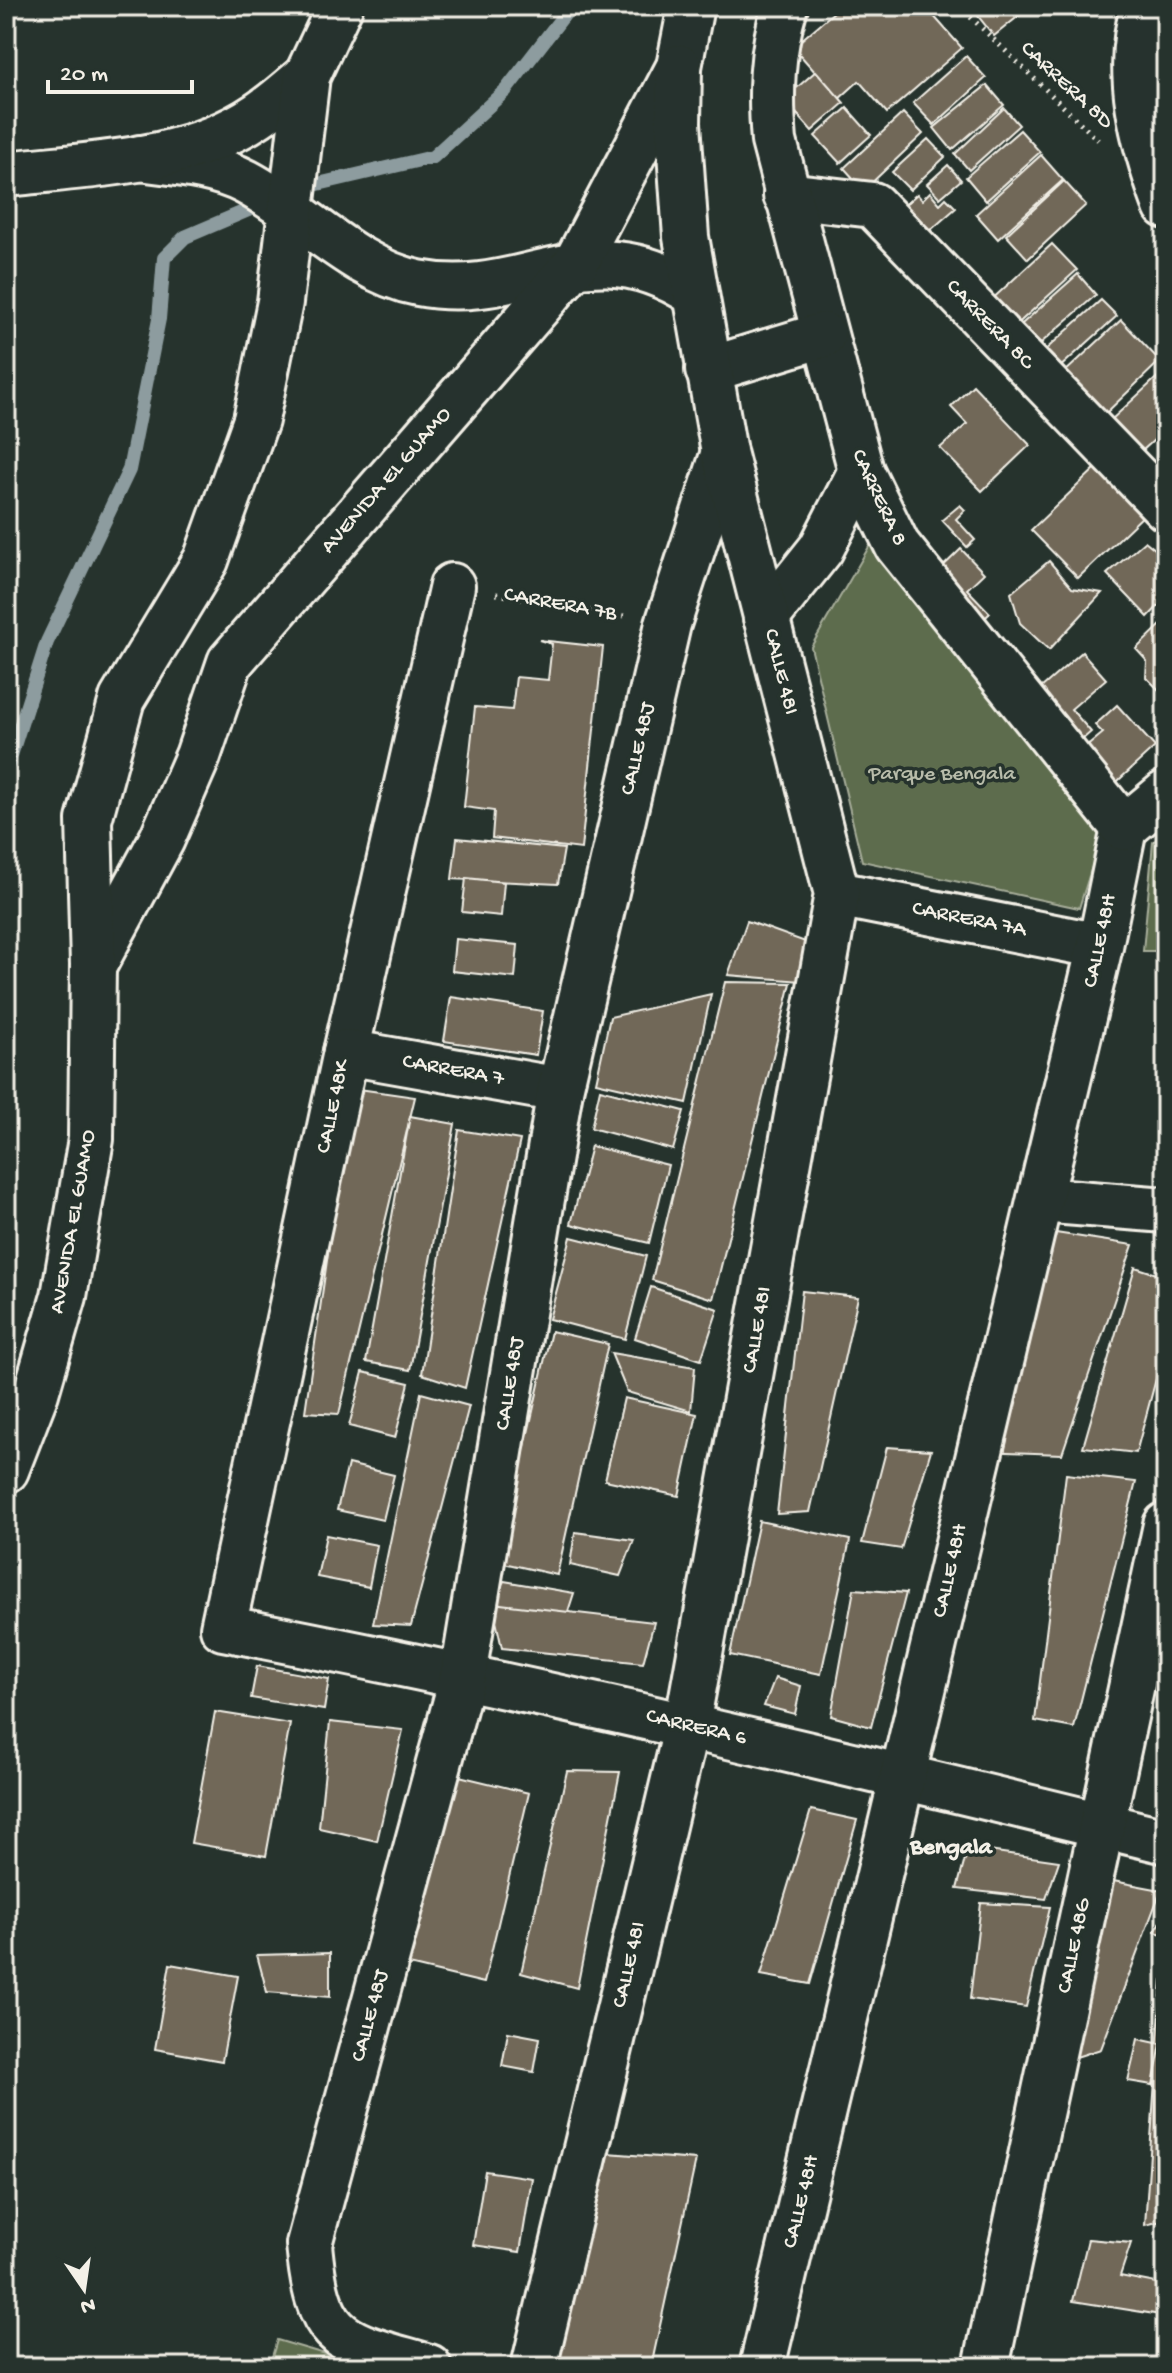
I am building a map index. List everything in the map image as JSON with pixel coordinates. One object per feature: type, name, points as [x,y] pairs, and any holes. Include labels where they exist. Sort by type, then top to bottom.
[{"type":"street","name":"AVENIDA EL GUAMO","points":[[6,1470],[36,1393],[64,1296],[91,1139],[93,965],[89,820],[122,699],[206,560],[256,420],[280,302],[293,214],[307,76],[340,6]]},
{"type":"street","name":"AVENIDA EL GUAMO","points":[[93,965],[162,839],[198,756],[230,662],[576,263],[679,67],[691,6]]},
{"type":"street","points":[[785,6],[774,41],[769,86],[774,141],[786,195]]},
{"type":"street","points":[[1144,6],[1138,24],[1135,94],[1162,194]]},
{"type":"street","name":"CALLE 48I","points":[[534,2367],[687,1725],[837,894],[724,452],[708,370],[694,293],[681,180],[679,67]]},
{"type":"street","points":[[6,174],[140,158],[202,143],[258,116],[307,76]]},
{"type":"street","points":[[140,158],[213,168],[247,182],[384,272],[417,283],[471,288],[576,263],[610,261],[639,266],[668,276],[694,293]]},
{"type":"street","name":"CARRERA 8","points":[[786,195],[861,471],[897,545],[1124,828]]},
{"type":"street","name":"CARRERA 8C","points":[[786,195],[873,205],[1166,508]]},
{"type":"street","points":[[708,370],[823,335]]},
{"type":"street","name":"CALLE 48J","points":[[429,2367],[350,2343],[323,2316],[313,2283],[309,2244],[463,1675],[560,1090],[668,624],[724,452]]},
{"type":"street","points":[[766,618],[821,549],[861,471]]},
{"type":"street","name":"CALLE 48K","points":[[223,1628],[346,1052],[452,586]]},
{"type":"street","points":[[1124,828],[1166,793]]},
{"type":"street","name":"CALLE 48H","points":[[762,2367],[905,1778],[977,1456],[1100,946],[1124,828]]},
{"type":"street","name":"CARRERA 7A","points":[[837,894],[1100,946]]},
{"type":"street","name":"CARRERA 7","points":[[346,1052],[560,1090]]},
{"type":"street","points":[[1040,1200],[1166,1210]]},
{"type":"street","name":"CALLE 48G","points":[[986,2367],[1166,1525]]},
{"type":"street","name":"CARRERA 6","points":[[223,1628],[463,1675],[687,1725],[1166,1841]]},
{"type":"path","name":"CARRERA 8D","points":[[959,6],[1094,137],[1162,194]]},
{"type":"path","name":"CARRERA 7B","points":[[452,586],[668,624]]},
{"type":"green space","name":"Parque Bengala","points":[[877,533],[1105,825],[1079,908],[862,861],[811,647]]},
{"type":"green space","points":[[1166,832],[1166,951],[1143,951],[1153,842]]},
{"type":"green space","points":[[277,2340],[369,2367],[269,2367]]},
{"type":"building","points":[[841,6],[925,6],[962,48],[887,113],[859,81],[839,99],[793,47]]},
{"type":"building","points":[[970,6],[1031,6],[994,36]]},
{"type":"building","points":[[966,56],[986,78],[934,125],[913,103]]},
{"type":"building","points":[[816,71],[844,103],[812,131],[784,99]]},
{"type":"building","points":[[987,85],[1004,105],[952,150],[934,128]]},
{"type":"building","points":[[847,108],[871,135],[840,163],[815,136]]},
{"type":"building","points":[[1004,108],[1019,125],[969,170],[955,154]]},
{"type":"building","points":[[903,113],[923,134],[864,190],[844,168]]},
{"type":"building","points":[[1020,130],[1040,152],[986,201],[966,177]]},
{"type":"building","points":[[928,139],[945,157],[910,190],[892,172]]},
{"type":"building","points":[[1041,155],[1063,180],[998,239],[976,214]]},
{"type":"building","points":[[948,165],[961,180],[940,198],[927,184]]},
{"type":"building","points":[[1064,181],[1086,205],[1028,259],[1006,235]]},
{"type":"building","points":[[930,192],[940,204],[946,198],[956,208],[917,242],[893,215],[917,194],[922,200]]},
{"type":"building","points":[[1052,244],[1077,270],[1013,328],[989,302]]},
{"type":"building","points":[[1078,274],[1096,295],[1033,350],[1015,330]]},
{"type":"building","points":[[1101,300],[1117,316],[1058,369],[1043,352]]},
{"type":"building","points":[[1121,320],[1160,361],[1104,415],[1064,373]]},
{"type":"building","points":[[1165,370],[1166,429],[1142,451],[1111,420]]},
{"type":"building","points":[[973,385],[1030,445],[982,491],[940,448],[967,424],[951,407]]},
{"type":"building","points":[[1098,466],[1145,514],[1078,578],[1031,530]]},
{"type":"building","points":[[960,505],[965,510],[956,519],[975,540],[967,547],[942,520]]},
{"type":"building","points":[[1145,541],[1166,558],[1166,598],[1148,617],[1107,574]]},
{"type":"building","points":[[961,549],[984,573],[967,589],[990,613],[978,625],[932,577]]},
{"type":"building","points":[[1049,561],[1072,588],[1102,593],[1049,650],[1020,623],[1011,593]]},
{"type":"building","points":[[1166,620],[1166,697],[1146,677],[1147,661],[1136,649]]},
{"type":"building","points":[[539,640],[603,647],[581,849],[492,838],[494,811],[464,807],[475,707],[512,710],[516,677],[548,680],[552,644]]},
{"type":"building","points":[[1082,652],[1106,679],[1071,709],[1091,732],[1076,745],[1033,695]]},
{"type":"building","points":[[1117,705],[1155,747],[1110,788],[1079,753],[1103,733],[1095,725]]},
{"type":"building","points":[[457,838],[564,849],[558,884],[452,879]]},
{"type":"building","points":[[466,878],[504,882],[501,916],[462,912]]},
{"type":"building","points":[[747,921],[814,945],[801,981],[728,975]]},
{"type":"building","points":[[455,939],[518,945],[515,978],[452,971]]},
{"type":"building","points":[[725,982],[791,983],[713,1299],[652,1280]]},
{"type":"building","points":[[711,994],[687,1103],[596,1082],[610,1017]]},
{"type":"building","points":[[451,997],[543,1011],[536,1055],[444,1041]]},
{"type":"building","points":[[352,1088],[415,1097],[339,1414],[305,1412]]},
{"type":"building","points":[[600,1089],[684,1111],[673,1150],[591,1128]]},
{"type":"building","points":[[410,1116],[455,1124],[410,1370],[366,1362]]},
{"type":"building","points":[[459,1130],[520,1140],[465,1388],[422,1374]]},
{"type":"building","points":[[591,1146],[668,1165],[649,1243],[571,1224]]},
{"type":"building","points":[[1043,1231],[1133,1245],[1062,1454],[981,1451]]},
{"type":"building","points":[[571,1237],[646,1256],[625,1339],[549,1319]]},
{"type":"building","points":[[1135,1267],[1166,1277],[1166,1342],[1136,1453],[1083,1447]]},
{"type":"building","points":[[651,1287],[718,1309],[701,1360],[635,1338]]},
{"type":"building","points":[[802,1291],[858,1297],[810,1512],[777,1514]]},
{"type":"building","points":[[551,1331],[608,1344],[557,1575],[499,1562]]},
{"type":"building","points":[[611,1353],[695,1367],[691,1411],[627,1392]]},
{"type":"building","points":[[363,1372],[409,1383],[395,1438],[349,1426]]},
{"type":"building","points":[[421,1393],[469,1406],[411,1626],[373,1624]]},
{"type":"building","points":[[624,1398],[697,1414],[679,1496],[605,1480]]},
{"type":"building","points":[[887,1447],[931,1450],[901,1549],[862,1543]]},
{"type":"building","points":[[348,1464],[394,1475],[383,1520],[337,1510]]},
{"type":"building","points":[[1066,1474],[1136,1482],[1074,1728],[1035,1721]]},
{"type":"building","points":[[759,1521],[850,1540],[821,1674],[730,1655]]},
{"type":"building","points":[[575,1532],[634,1540],[620,1576],[570,1565]]},
{"type":"building","points":[[326,1535],[377,1545],[369,1587],[317,1577]]},
{"type":"building","points":[[504,1581],[574,1593],[562,1630],[540,1612],[492,1603]]},
{"type":"building","points":[[854,1589],[906,1593],[871,1727],[831,1716]]},
{"type":"building","points":[[492,1603],[654,1622],[643,1663],[502,1648]]},
{"type":"building","points":[[257,1666],[329,1679],[324,1710],[251,1698]]},
{"type":"building","points":[[775,1678],[801,1686],[795,1714],[764,1706]]},
{"type":"building","points":[[215,1712],[290,1724],[266,1856],[191,1843]]},
{"type":"building","points":[[330,1722],[403,1730],[377,1841],[319,1828]]},
{"type":"building","points":[[567,1771],[620,1772],[577,1988],[521,1973]]},
{"type":"building","points":[[455,1775],[529,1793],[484,1983],[409,1965]]},
{"type":"building","points":[[811,1810],[857,1820],[810,1984],[761,1975]]},
{"type":"building","points":[[968,1848],[1059,1861],[1046,1899],[957,1889]]},
{"type":"building","points":[[1108,1880],[1161,1890],[1101,2049],[1070,2059]]},
{"type":"building","points":[[981,1903],[1050,1907],[1026,2007],[970,1999]]},
{"type":"building","points":[[1166,1913],[1166,1935],[1155,1932]]},
{"type":"building","points":[[330,1953],[330,1997],[267,1992],[257,1955]]},
{"type":"building","points":[[170,1964],[238,1976],[222,2061],[155,2049]]},
{"type":"building","points":[[1162,1980],[1166,1980],[1166,2220],[1145,2225]]},
{"type":"building","points":[[508,2032],[540,2038],[534,2072],[502,2066]]},
{"type":"building","points":[[1138,2039],[1161,2044],[1153,2085],[1128,2081]]},
{"type":"building","points":[[595,2152],[696,2160],[651,2367],[552,2367]]},
{"type":"building","points":[[485,2171],[532,2178],[520,2252],[473,2245]]},
{"type":"building","points":[[1088,2239],[1131,2243],[1120,2276],[1166,2285],[1161,2315],[1073,2301]]},
{"type":"waterway","points":[[301,188],[433,157],[506,90],[571,6]]},
{"type":"waterway","points":[[6,771],[47,642],[129,470],[159,319],[164,258],[185,237],[267,202]]},
{"type":"waterway","points":[[6,1067],[10,1101],[6,1110]]},
{"type":"district","name":"Bengala","points":[[951,1848]]}]
